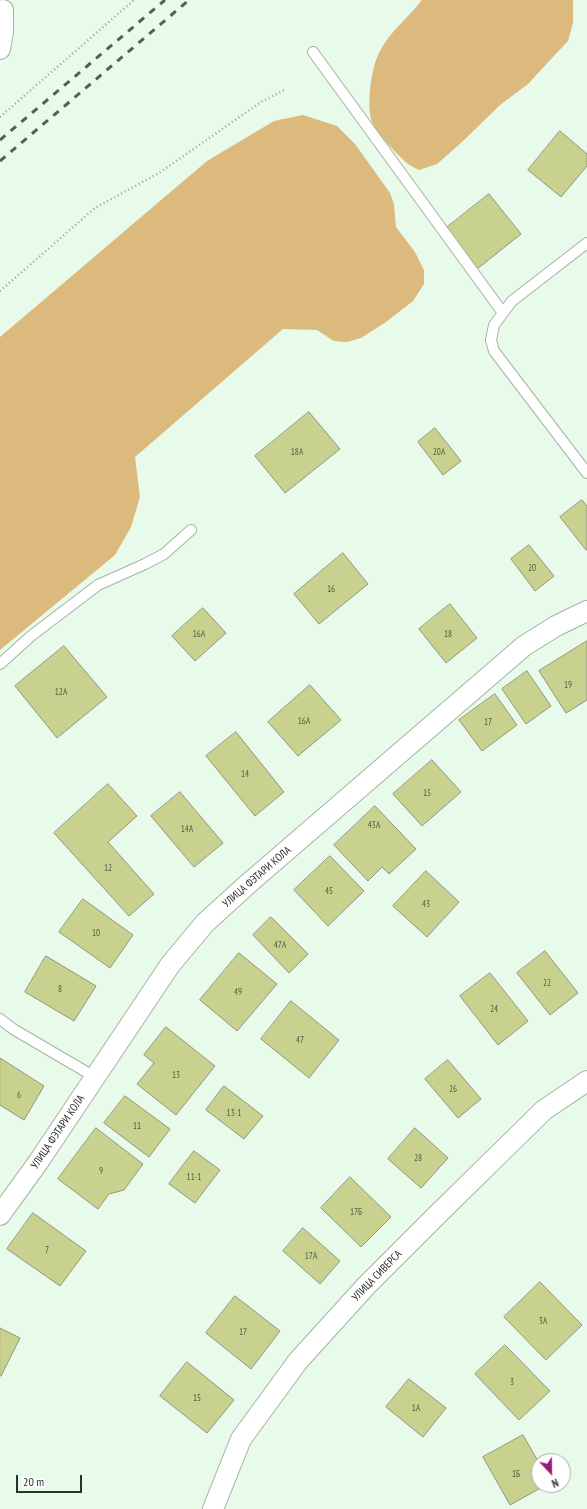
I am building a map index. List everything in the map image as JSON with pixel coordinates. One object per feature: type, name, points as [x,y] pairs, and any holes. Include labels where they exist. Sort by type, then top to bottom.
[{"type":"street","points":[[0,49],[3,32],[3,10]]},
{"type":"street","name":"УЛИЦА ФЭТАРИ КОЛА","points":[[0,1215],[39,1161],[170,965],[205,923],[524,646],[556,626],[587,611]]},
{"type":"street","name":"УЛИЦА СИВЕРСА","points":[[213,1509],[242,1439],[298,1361],[371,1281],[539,1116],[587,1081]]},
{"type":"lane","points":[[313,52],[503,313]]},
{"type":"lane","points":[[587,243],[512,301],[494,325],[491,340],[494,352],[587,473]]},
{"type":"lane","points":[[0,664],[31,636],[98,585],[146,564],[164,554],[191,530]]},
{"type":"lane","points":[[0,1019],[13,1029],[95,1077]]},
{"type":"path","points":[[0,117],[134,0]]},
{"type":"path","points":[[0,291],[95,208],[159,173],[261,102],[284,90]]},
{"type":"shaded area","points":[[422,0],[573,0],[573,23],[568,41],[528,84],[500,105],[437,164],[419,170],[408,164],[376,130],[371,119],[369,103],[372,76],[376,60],[383,45]]},
{"type":"shaded area","points":[[303,115],[337,126],[355,144],[390,193],[394,204],[396,227],[415,252],[424,270],[424,284],[413,301],[386,322],[361,338],[347,342],[334,341],[317,330],[283,329],[135,457],[140,497],[131,527],[115,555],[0,650],[0,337],[207,161],[274,121]]},
{"type":"building","points":[[560,131],[587,154],[587,166],[561,197],[528,170]]},
{"type":"building","points":[[489,194],[521,234],[477,269],[445,229]]},
{"type":"building","points":[[309,412],[340,449],[285,493],[255,456]]},
{"type":"building","points":[[435,428],[461,461],[443,475],[418,442]]},
{"type":"building","points":[[582,500],[587,506],[587,550],[560,517]]},
{"type":"building","points":[[529,545],[554,576],[535,591],[511,559]]},
{"type":"building","points":[[343,553],[368,584],[319,624],[294,594]]},
{"type":"building","points":[[450,604],[477,638],[446,663],[419,629]]},
{"type":"building","points":[[203,608],[226,633],[195,661],[172,636]]},
{"type":"building","points":[[587,641],[587,700],[566,713],[539,671]]},
{"type":"building","points":[[64,646],[107,697],[57,738],[15,686]]},
{"type":"building","points":[[527,671],[551,706],[526,724],[502,689]]},
{"type":"building","points":[[310,685],[341,720],[298,756],[268,722]]},
{"type":"building","points":[[495,694],[517,725],[482,751],[459,720]]},
{"type":"building","points":[[236,732],[284,792],[255,816],[206,756]]},
{"type":"building","points":[[432,760],[461,792],[422,826],[393,794]]},
{"type":"building","points":[[108,784],[137,816],[108,842],[154,894],[129,916],[54,833]]},
{"type":"building","points":[[180,792],[223,843],[194,867],[151,816]]},
{"type":"building","points":[[375,806],[416,849],[389,874],[382,867],[368,881],[334,845]]},
{"type":"building","points":[[330,856],[364,891],[328,926],[294,890]]},
{"type":"building","points":[[426,871],[459,902],[427,937],[393,906]]},
{"type":"building","points":[[83,899],[133,935],[110,968],[59,932]]},
{"type":"building","points":[[271,917],[308,954],[289,973],[253,935]]},
{"type":"building","points":[[545,951],[578,993],[550,1015],[517,973]]},
{"type":"building","points":[[239,953],[277,984],[237,1031],[200,1000]]},
{"type":"building","points":[[46,956],[96,986],[74,1021],[25,992]]},
{"type":"building","points":[[490,973],[528,1021],[498,1045],[460,996]]},
{"type":"building","points":[[291,1001],[339,1040],[309,1078],[261,1039]]},
{"type":"building","points":[[166,1027],[215,1066],[176,1115],[137,1084],[154,1063],[144,1055]]},
{"type":"building","points":[[0,1058],[44,1086],[24,1120],[0,1105]]},
{"type":"building","points":[[448,1060],[481,1099],[458,1118],[425,1079]]},
{"type":"building","points":[[224,1086],[263,1116],[244,1139],[206,1110]]},
{"type":"building","points":[[125,1096],[170,1129],[149,1157],[104,1123]]},
{"type":"building","points":[[96,1128],[143,1164],[124,1190],[109,1194],[98,1209],[58,1179]]},
{"type":"building","points":[[415,1128],[448,1158],[421,1188],[388,1159]]},
{"type":"building","points":[[194,1151],[220,1170],[195,1203],[169,1184]]},
{"type":"building","points":[[350,1177],[391,1217],[361,1247],[321,1208]]},
{"type":"building","points":[[33,1213],[86,1251],[60,1286],[7,1249]]},
{"type":"building","points":[[303,1228],[340,1261],[320,1284],[283,1251]]},
{"type":"building","points":[[540,1282],[582,1325],[546,1360],[504,1317]]},
{"type":"building","points":[[235,1296],[280,1331],[251,1369],[206,1333]]},
{"type":"building","points":[[0,1328],[20,1338],[1,1376],[0,1376]]},
{"type":"building","points":[[505,1345],[550,1391],[519,1420],[475,1374]]},
{"type":"building","points":[[187,1362],[234,1400],[207,1433],[160,1396]]},
{"type":"building","points":[[409,1379],[446,1408],[423,1437],[386,1407]]},
{"type":"building","points":[[523,1435],[533,1453],[531,1453],[532,1493],[510,1505],[483,1457]]},
{"type":"railway","points":[[0,140],[165,0]]},
{"type":"railway","points":[[0,161],[189,0]]}]
